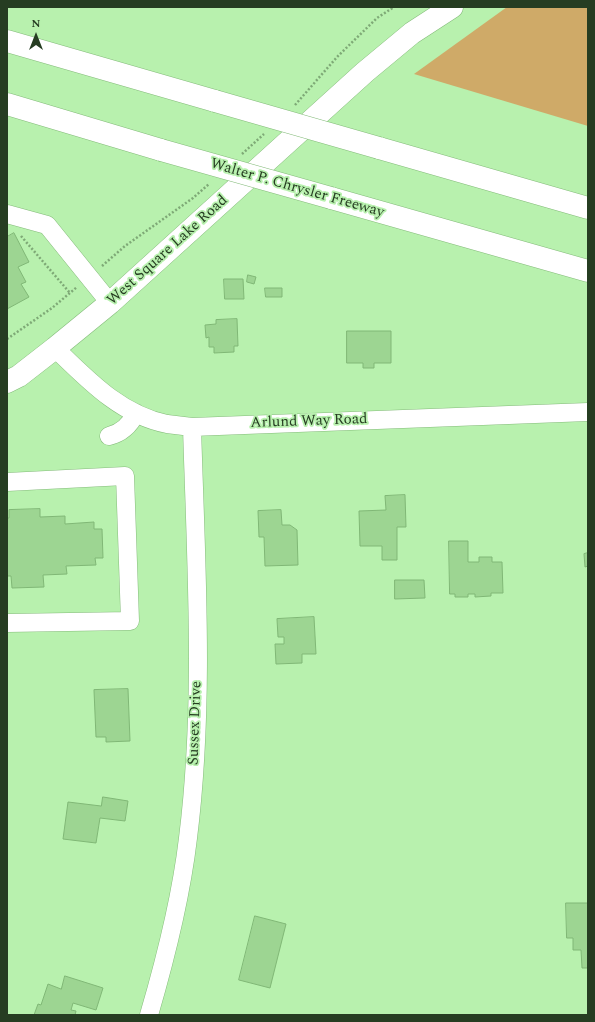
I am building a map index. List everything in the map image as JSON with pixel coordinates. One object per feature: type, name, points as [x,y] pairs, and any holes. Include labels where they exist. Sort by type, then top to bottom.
[{"type":"main road","name":"West Square Lake Road","points":[[7,382],[19,376],[110,303],[366,72],[442,10]]},
{"type":"main road","points":[[7,41],[588,208]]},
{"type":"main road","name":"Walter P. Chrysler Freeway","points":[[7,104],[161,150],[588,271]]},
{"type":"street","points":[[7,214],[47,226],[110,303]]},
{"type":"street","name":"Arlund Way Road","points":[[55,348],[102,392],[113,400],[136,413],[167,424],[192,427],[588,412]]},
{"type":"street","points":[[109,436],[114,435],[126,428],[136,413]]},
{"type":"street","name":"Sussex Drive","points":[[149,1015],[161,976],[177,908],[188,838],[194,771],[198,703],[198,652],[192,427]]},
{"type":"street","points":[[7,482],[125,476],[130,621],[7,623]]},
{"type":"path","points":[[18,232],[70,293]]},
{"type":"shaded area","points":[[507,7],[588,7],[588,126],[414,74]]},
{"type":"building","points":[[14,233],[29,262],[18,267],[26,282],[21,284],[29,297],[7,309],[7,237]]},
{"type":"building","points":[[248,275],[256,277],[254,284],[247,282]]},
{"type":"building","points":[[224,279],[243,279],[244,299],[225,299]]},
{"type":"building","points":[[265,288],[282,288],[282,297],[266,297]]},
{"type":"building","points":[[237,319],[238,346],[234,346],[234,352],[214,353],[214,347],[209,347],[209,337],[206,338],[205,325],[216,324],[216,320]]},
{"type":"building","points":[[347,331],[391,331],[391,363],[374,363],[374,368],[363,368],[363,363],[347,363]]},
{"type":"building","points":[[405,495],[406,527],[397,527],[397,560],[382,560],[382,546],[360,546],[359,511],[386,510],[385,496]]},
{"type":"building","points":[[40,509],[40,517],[65,516],[65,524],[94,522],[94,529],[102,529],[103,558],[95,558],[96,565],[66,566],[67,574],[43,575],[44,587],[12,588],[11,576],[7,576],[7,518],[9,518],[9,510]]},
{"type":"building","points":[[281,510],[282,525],[290,525],[297,530],[298,565],[265,566],[264,537],[259,537],[258,511]]},
{"type":"building","points":[[449,541],[468,541],[468,562],[479,562],[479,557],[492,557],[492,562],[502,562],[503,593],[491,593],[491,596],[475,597],[475,594],[468,594],[468,597],[455,597],[455,594],[450,594]]},
{"type":"building","points":[[588,553],[588,566],[585,567],[584,554]]},
{"type":"building","points":[[395,580],[424,580],[425,598],[395,599]]},
{"type":"building","points":[[314,617],[316,654],[302,654],[302,663],[276,664],[275,644],[284,644],[284,637],[278,637],[277,619]]},
{"type":"building","points":[[128,689],[130,741],[106,742],[106,737],[96,737],[94,690]]},
{"type":"building","points":[[103,797],[128,801],[125,821],[100,818],[96,843],[63,839],[68,802],[101,806]]},
{"type":"building","points":[[566,903],[588,903],[588,968],[582,968],[581,950],[573,950],[573,938],[567,938]]},
{"type":"building","points":[[255,916],[286,924],[270,988],[239,980]]},
{"type":"building","points":[[65,976],[103,988],[96,1010],[73,1003],[71,1010],[76,1011],[75,1015],[34,1015],[38,1004],[41,1005],[48,984],[61,989]]}]
